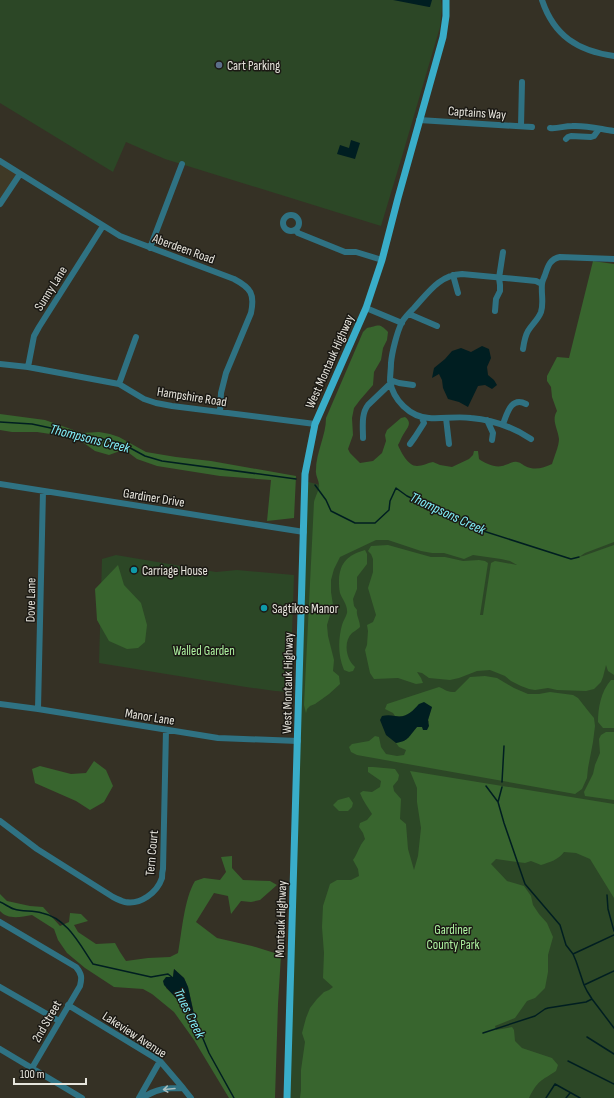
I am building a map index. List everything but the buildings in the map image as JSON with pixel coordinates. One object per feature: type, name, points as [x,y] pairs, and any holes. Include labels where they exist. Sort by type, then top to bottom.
[{"type":"main road","name":"West Montauk Highway","points":[[298,741],[306,474],[315,424],[366,308],[382,260],[419,120],[443,37],[446,16],[446,0]]},
{"type":"main road","name":"Montauk Highway","points":[[287,1098],[298,741]]},
{"type":"street","points":[[542,0],[553,22],[562,34],[573,43],[592,52],[614,56]]},
{"type":"street","points":[[521,126],[522,82]]},
{"type":"street","name":"Captains Way","points":[[419,120],[532,127]]},
{"type":"street","points":[[550,128],[573,126],[592,127],[614,131]]},
{"type":"street","points":[[566,139],[571,136],[591,137],[594,136],[599,129]]},
{"type":"street","name":"Aberdeen Road","points":[[0,161],[120,236],[234,279],[248,288],[252,296],[253,303],[251,313],[226,374],[220,412]]},
{"type":"street","points":[[150,248],[182,164]]},
{"type":"street","points":[[0,204],[20,174]]},
{"type":"street","name":"Sunny Lane","points":[[28,367],[34,336],[103,226]]},
{"type":"street","points":[[296,230],[298,233],[345,252],[356,252],[382,260]]},
{"type":"street","points":[[495,311],[496,299],[500,291],[503,252]]},
{"type":"street","points":[[523,349],[524,340],[528,331],[541,313],[543,305],[542,284],[547,268],[555,258],[568,257],[614,259]]},
{"type":"street","points":[[531,439],[502,424],[487,420],[470,418],[422,418],[404,407],[395,395],[390,381],[392,356],[402,323],[437,284],[446,277],[462,274],[531,280],[542,284]]},
{"type":"street","points":[[454,275],[458,293]]},
{"type":"street","points":[[366,308],[402,323]]},
{"type":"street","points":[[409,314],[437,326]]},
{"type":"street","points":[[119,384],[136,337]]},
{"type":"street","name":"Hampshire Road","points":[[0,364],[28,367],[119,384],[144,399],[156,403],[315,424]]},
{"type":"street","points":[[390,381],[413,385]]},
{"type":"street","points":[[363,438],[364,409],[390,381]]},
{"type":"street","points":[[502,424],[513,403],[518,401],[526,404]]},
{"type":"street","points":[[410,444],[424,422],[422,418]]},
{"type":"street","points":[[446,418],[449,444]]},
{"type":"street","points":[[487,420],[493,433],[492,440]]},
{"type":"street","name":"Gardiner Drive","points":[[0,484],[304,532]]},
{"type":"street","name":"Dove Lane","points":[[38,709],[43,491]]},
{"type":"street","name":"Manor Lane","points":[[0,704],[218,738],[298,741]]},
{"type":"street","name":"Tern Court","points":[[0,821],[37,849],[113,897],[125,902],[136,902],[145,898],[152,894],[162,879],[166,730]]},
{"type":"street","name":"2nd Street","points":[[0,922],[76,967],[81,973],[82,978],[80,986],[32,1068]]},
{"type":"street","points":[[0,987],[59,1021]]},
{"type":"street","name":"Lakeview Avenue","points":[[68,1005],[160,1061],[191,1098]]},
{"type":"street","points":[[0,1049],[82,1098]]},
{"type":"street","points":[[139,1098],[160,1061]]},
{"type":"street","points":[[143,1098],[151,1093],[165,1088],[183,1088]]},
{"type":"shaded area","points":[[0,161],[20,174],[0,204]]},
{"type":"green space","points":[[0,0],[441,0],[442,7],[440,27],[381,226],[165,159],[126,142],[113,172],[0,103]]},
{"type":"green space","points":[[593,261],[614,264],[614,542],[585,553],[579,557],[614,545],[614,675],[608,671],[606,665],[601,682],[594,689],[586,691],[557,690],[548,688],[535,690],[529,689],[490,670],[477,671],[450,680],[429,678],[422,673],[417,672],[423,683],[416,684],[398,678],[374,679],[370,673],[365,650],[367,645],[367,625],[373,622],[376,615],[368,588],[373,572],[373,559],[368,551],[371,546],[388,545],[431,557],[445,557],[463,561],[485,561],[488,563],[480,615],[483,615],[491,563],[495,561],[517,565],[510,561],[473,555],[464,559],[444,553],[421,551],[388,540],[376,540],[340,557],[334,569],[331,580],[333,605],[327,625],[334,660],[333,671],[339,676],[340,684],[329,694],[310,706],[306,713],[304,705],[314,502],[319,486],[316,474],[316,463],[326,425],[326,418],[363,332],[367,328],[380,326],[388,332],[381,360],[374,372],[373,385],[354,408],[352,418],[353,435],[348,449],[360,463],[373,461],[382,453],[386,441],[385,435],[387,430],[401,418],[405,417],[409,423],[398,445],[405,458],[411,464],[421,466],[433,462],[452,467],[469,459],[473,455],[474,451],[478,451],[479,459],[492,465],[502,466],[512,462],[519,462],[532,468],[542,468],[552,464],[559,439],[555,421],[555,414],[557,411],[552,397],[551,387],[547,381],[547,376],[557,357],[569,358]]},
{"type":"green space","points":[[0,414],[45,420],[82,433],[99,432],[110,434],[119,437],[146,452],[211,461],[296,476],[294,518],[267,521],[271,480],[220,476],[157,466],[137,459],[121,447],[120,451],[109,455],[95,451],[77,438],[37,432],[12,432],[0,430]]},
{"type":"green space","name":"Gardiner County Park","points":[[316,464],[614,483],[614,1098],[287,1098],[304,481],[338,489],[319,482]]},
{"type":"green space","points":[[365,550],[367,554],[367,564],[357,577],[357,589],[353,599],[354,606],[357,610],[360,627],[352,633],[347,641],[349,660],[355,667],[353,671],[349,672],[344,670],[340,654],[339,642],[342,624],[347,614],[347,610],[341,595],[339,580],[341,568],[346,560],[354,554]]},
{"type":"green space","name":"Sagtikos Manor","points":[[116,555],[216,572],[237,570],[294,575],[290,692],[246,687],[99,663],[102,559]]},
{"type":"green space","points":[[118,565],[124,585],[141,603],[147,625],[145,642],[138,648],[127,649],[109,641],[97,620],[95,589]]},
{"type":"green space","points":[[485,676],[497,678],[528,694],[550,692],[573,695],[578,698],[594,718],[595,726],[587,778],[582,789],[575,794],[357,755],[351,752],[349,747],[352,744],[369,741],[375,736],[379,737],[381,747],[386,754],[397,756],[404,755],[406,750],[399,747],[396,743],[406,739],[417,727],[422,727],[429,722],[428,720],[432,707],[419,704],[409,714],[395,716],[393,713],[385,709],[387,704],[439,687],[455,692],[470,677]]},
{"type":"green space","points":[[611,680],[614,680],[614,728],[603,728],[598,722],[599,705],[602,694]]},
{"type":"green space","points":[[606,732],[614,732],[614,800],[585,796],[584,792],[593,774],[600,753],[599,739],[601,735]]},
{"type":"green space","points":[[94,761],[106,770],[113,786],[104,802],[90,810],[76,801],[35,783],[32,769],[40,766],[71,774],[86,773]]},
{"type":"green space","points":[[368,767],[395,769],[399,775],[398,780],[393,786],[394,791],[401,799],[400,819],[406,824],[408,849],[414,870],[418,856],[421,828],[417,802],[417,788],[410,771],[614,804],[614,898],[590,859],[576,853],[564,852],[551,862],[541,865],[531,861],[525,863],[496,859],[491,864],[507,881],[524,886],[531,896],[533,905],[547,923],[553,937],[548,955],[548,972],[545,988],[535,998],[527,1001],[515,1018],[495,1026],[496,1030],[512,1027],[514,1030],[515,1041],[522,1048],[552,1058],[558,1065],[556,1071],[538,1084],[529,1098],[300,1098],[301,1070],[305,1042],[302,1033],[306,1018],[310,1008],[317,999],[324,992],[333,987],[323,978],[323,906],[330,884],[337,880],[351,880],[359,876],[358,869],[353,860],[365,839],[359,827],[360,823],[367,820],[372,814],[360,793],[363,791],[372,792],[380,787],[381,781],[368,772]]},
{"type":"green space","points":[[349,797],[353,803],[352,807],[348,811],[339,811],[333,805],[338,800]]},
{"type":"green space","points":[[232,856],[232,868],[243,880],[270,881],[277,885],[260,900],[251,902],[241,901],[231,914],[228,896],[214,893],[196,922],[217,938],[252,946],[281,955],[275,1098],[229,1098],[194,1040],[174,1012],[152,994],[143,989],[114,987],[85,968],[67,953],[58,940],[54,929],[32,915],[10,917],[0,911],[0,894],[7,901],[43,907],[60,926],[69,922],[70,913],[81,914],[88,921],[74,925],[78,932],[96,944],[115,943],[126,961],[170,957],[178,953],[186,906],[191,888],[195,881],[204,878],[220,880],[226,872],[221,857]],"holes":[[[174,969],[184,978],[188,987],[195,1018],[166,988],[166,977],[173,977]]]},
{"type":"water","points":[[393,0],[432,0],[429,7]]},
{"type":"water","points":[[351,140],[360,143],[355,159],[337,154],[340,145],[349,148]]},
{"type":"water","points":[[482,346],[489,349],[491,358],[487,367],[488,375],[497,385],[492,389],[485,385],[478,386],[468,407],[459,402],[448,399],[439,374],[432,378],[434,368],[452,351],[461,348],[471,352]]},
{"type":"water","points":[[424,702],[432,707],[427,730],[423,730],[422,727],[417,727],[406,739],[396,743],[386,735],[380,720],[382,716],[406,715],[419,704]]},
{"type":"water","points":[[174,969],[184,978],[188,987],[195,1019],[164,985],[163,981],[166,977],[173,977]]},
{"type":"waterway","name":"Thompsons Creek","points":[[0,422],[32,424],[121,443],[145,456],[162,461],[296,479]]},
{"type":"waterway","name":"Thompsons Creek","points":[[315,485],[326,500],[331,511],[355,523],[375,523],[389,510],[390,501],[396,488],[407,496],[477,529],[571,559],[579,557]]},
{"type":"waterway","points":[[502,782],[504,746]]},
{"type":"waterway","points":[[486,786],[498,802]]},
{"type":"waterway","points":[[502,787],[498,802],[525,884],[560,925],[566,945],[573,954],[587,991],[614,1028]]},
{"type":"waterway","points":[[607,895],[608,909],[614,931]]},
{"type":"waterway","name":"Trues Creek","points":[[0,902],[14,909],[42,913],[59,920],[72,933],[93,964],[151,977],[168,974],[173,978]]},
{"type":"waterway","points":[[573,954],[614,935]]},
{"type":"waterway","points":[[584,985],[614,971]]},
{"type":"waterway","points":[[483,1033],[535,1016],[548,1008],[586,1002],[592,999]]},
{"type":"waterway","name":"Trues Creek","points":[[194,1017],[209,1053],[234,1098]]},
{"type":"waterway","points":[[587,1037],[614,1054]]},
{"type":"waterway","points":[[568,1061],[614,1084]]},
{"type":"waterway","points":[[546,1098],[555,1084],[580,1098]]},
{"type":"waterway","points":[[566,1098],[570,1093]]},
{"type":"place","name":"Cart Parking","points":[[219,65]]},
{"type":"place","name":"Carriage House","points":[[134,570]]},
{"type":"place","name":"Sagtikos Manor","points":[[264,608]]},
{"type":"park label","name":"Walled Garden","points":[[204,650]]}]
